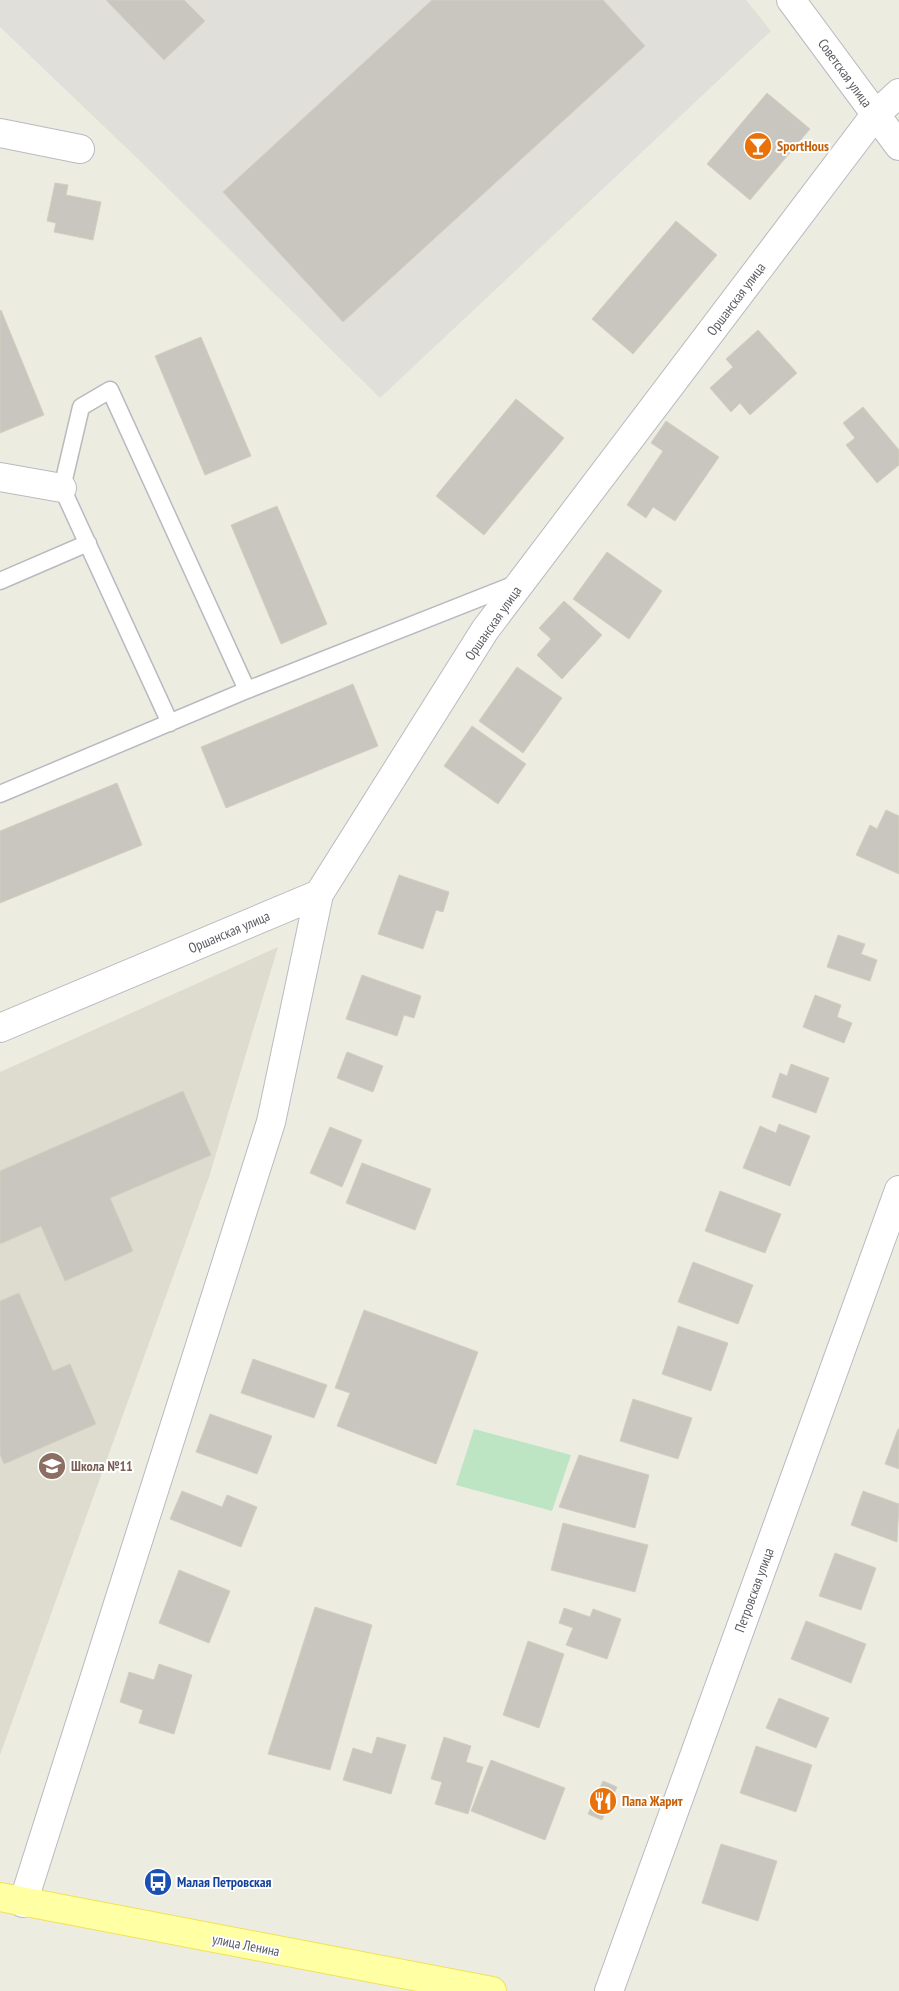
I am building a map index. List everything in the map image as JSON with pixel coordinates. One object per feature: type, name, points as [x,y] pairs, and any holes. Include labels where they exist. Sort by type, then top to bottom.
[{"type":"main road","name":"улица Ленина","points":[[12,1900],[492,1991]]},
{"type":"street","name":"Советская улица","points":[[791,0],[899,146]]},
{"type":"street","name":"Оршанская улица","points":[[0,1028],[319,894],[485,630],[875,114],[899,93]]},
{"type":"street","points":[[0,133],[80,149]]},
{"type":"street","points":[[0,477],[62,488]]},
{"type":"street","points":[[12,1900],[271,1122],[319,894]]},
{"type":"street","name":"Петровская улица","points":[[609,1991],[899,1190]]},
{"type":"lane","points":[[170,722],[62,488],[81,407],[110,390],[247,690]]},
{"type":"lane","points":[[0,581],[88,543]]},
{"type":"lane","points":[[0,794],[247,690],[523,581]]},
{"type":"shaded area","points":[[0,0],[746,0],[771,31],[380,398],[138,159],[0,27]]},
{"type":"shaded area","name":"Школа №11","points":[[278,947],[209,1177],[0,1755],[0,1072]]},
{"type":"green space","points":[[474,1429],[571,1455],[552,1511],[456,1485]]},
{"type":"building","points":[[106,0],[184,0],[205,21],[164,60]]},
{"type":"building","points":[[432,0],[603,0],[645,46],[343,322],[223,192]]},
{"type":"building","points":[[767,93],[810,129],[750,200],[707,164]]},
{"type":"building","points":[[55,183],[68,185],[66,195],[101,202],[93,240],[54,232],[56,223],[47,221]]},
{"type":"building","points":[[676,221],[717,255],[633,354],[592,319]]},
{"type":"building","points":[[0,311],[44,415],[0,433]]},
{"type":"building","points":[[758,330],[797,373],[750,415],[740,403],[731,412],[710,388],[733,367],[726,359]]},
{"type":"building","points":[[201,337],[251,456],[205,475],[155,356]]},
{"type":"building","points":[[516,399],[564,438],[484,535],[436,496]]},
{"type":"building","points":[[863,407],[899,450],[899,465],[877,483],[846,445],[855,438],[843,423]]},
{"type":"building","points":[[666,421],[719,457],[675,521],[653,507],[646,518],[627,505],[663,451],[651,443]]},
{"type":"building","points":[[277,506],[327,624],[281,644],[231,525]]},
{"type":"building","points":[[607,552],[662,591],[629,639],[573,599]]},
{"type":"building","points":[[564,601],[602,635],[562,679],[537,655],[551,639],[539,628]]},
{"type":"building","points":[[517,667],[562,698],[523,753],[479,721]]},
{"type":"building","points":[[353,684],[378,746],[226,808],[201,747]]},
{"type":"building","points":[[472,726],[526,764],[498,804],[444,766]]},
{"type":"building","points":[[117,783],[142,845],[0,903],[0,831]]},
{"type":"building","points":[[886,810],[899,816],[899,874],[856,855],[870,825],[877,829]]},
{"type":"building","points":[[399,875],[449,892],[443,912],[436,910],[423,949],[378,934]]},
{"type":"building","points":[[838,935],[865,944],[861,954],[877,960],[870,981],[827,967]]},
{"type":"building","points":[[362,975],[421,996],[414,1018],[404,1015],[397,1036],[346,1019]]},
{"type":"building","points":[[815,995],[841,1005],[837,1017],[852,1023],[844,1043],[803,1027]]},
{"type":"building","points":[[347,1052],[383,1066],[373,1092],[337,1078]]},
{"type":"building","points":[[791,1064],[829,1078],[816,1113],[772,1097],[780,1073],[787,1076]]},
{"type":"building","points":[[183,1091],[211,1155],[110,1198],[133,1251],[65,1281],[41,1226],[0,1244],[0,1171]]},
{"type":"building","points":[[779,1124],[810,1136],[790,1186],[743,1168],[760,1126],[776,1133]]},
{"type":"building","points":[[330,1127],[362,1140],[342,1187],[310,1173]]},
{"type":"building","points":[[362,1163],[431,1189],[415,1230],[346,1203]]},
{"type":"building","points":[[720,1191],[781,1214],[765,1253],[705,1231]]},
{"type":"building","points":[[693,1262],[753,1285],[738,1324],[678,1302]]},
{"type":"building","points":[[19,1293],[53,1371],[70,1364],[96,1424],[4,1464],[0,1454],[0,1301]]},
{"type":"building","points":[[364,1310],[478,1352],[436,1464],[337,1426],[350,1393],[335,1388]]},
{"type":"building","points":[[678,1326],[728,1343],[711,1391],[662,1374]]},
{"type":"building","points":[[253,1359],[327,1385],[314,1418],[241,1393]]},
{"type":"building","points":[[633,1399],[692,1418],[678,1459],[620,1441]]},
{"type":"building","points":[[210,1414],[272,1436],[257,1474],[196,1452]]},
{"type":"building","points":[[899,1429],[899,1469],[885,1464]]},
{"type":"building","points":[[579,1455],[649,1475],[635,1528],[559,1507]]},
{"type":"building","points":[[182,1491],[222,1507],[227,1495],[257,1507],[241,1547],[170,1519]]},
{"type":"building","points":[[863,1491],[899,1504],[897,1542],[851,1525]]},
{"type":"building","points":[[563,1523],[648,1545],[635,1592],[551,1570]]},
{"type":"building","points":[[835,1553],[876,1568],[861,1610],[819,1596]]},
{"type":"building","points":[[179,1570],[230,1591],[209,1643],[159,1623]]},
{"type":"building","points":[[315,1607],[372,1625],[330,1770],[268,1754]]},
{"type":"building","points":[[564,1608],[590,1617],[593,1609],[621,1619],[607,1659],[566,1645],[573,1628],[559,1623]]},
{"type":"building","points":[[806,1621],[866,1644],[851,1683],[791,1659]]},
{"type":"building","points":[[528,1641],[564,1654],[539,1728],[503,1715]]},
{"type":"building","points":[[159,1664],[192,1675],[174,1734],[139,1723],[143,1710],[120,1702],[129,1672],[154,1680]]},
{"type":"building","points":[[779,1698],[829,1718],[816,1748],[766,1728]]},
{"type":"building","points":[[377,1737],[406,1745],[391,1794],[343,1780],[353,1748],[372,1754]]},
{"type":"building","points":[[444,1737],[471,1746],[466,1762],[483,1767],[468,1814],[435,1804],[442,1782],[431,1779]]},
{"type":"building","points":[[756,1746],[812,1765],[796,1812],[740,1793]]},
{"type":"building","points":[[491,1760],[565,1788],[545,1840],[471,1811]]},
{"type":"building","name":"Папа Жарит","points":[[603,1781],[617,1787],[602,1820],[588,1814]]},
{"type":"building","points":[[721,1844],[777,1861],[758,1921],[702,1903]]},
{"type":"place","name":"SportHous","points":[[758,146]]},
{"type":"place","name":"Школа №11","points":[[52,1466]]},
{"type":"place","name":"Папа Жарит","points":[[603,1801]]},
{"type":"place","name":"Малая Петровская","points":[[158,1882]]}]
